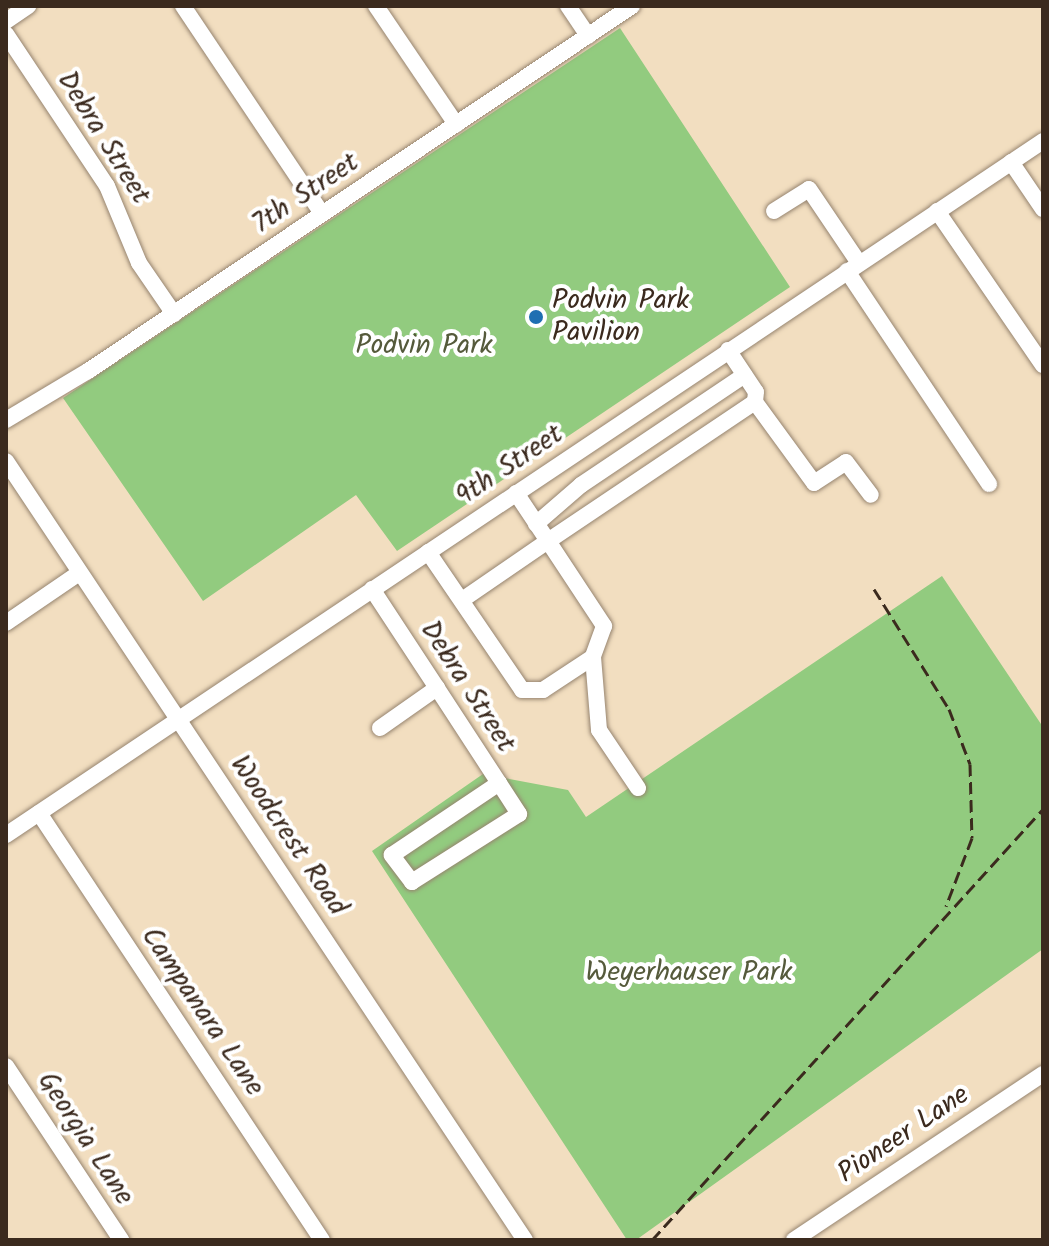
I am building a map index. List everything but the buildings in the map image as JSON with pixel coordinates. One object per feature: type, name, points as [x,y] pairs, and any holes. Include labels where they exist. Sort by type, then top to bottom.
[{"type":"street","points":[[6,21],[28,6]]},
{"type":"street","points":[[183,6],[322,214]]},
{"type":"street","points":[[376,6],[456,124]]},
{"type":"street","points":[[568,6],[588,36]]},
{"type":"street","name":"7th Street","points":[[6,420],[174,314],[632,6]]},
{"type":"street","name":"Debra Street","points":[[6,34],[107,186],[139,263],[174,314]]},
{"type":"street","name":"9th Street","points":[[6,835],[1043,141]]},
{"type":"street","points":[[1011,162],[1043,209]]},
{"type":"street","points":[[774,211],[809,189],[853,267],[989,484]]},
{"type":"street","points":[[937,211],[1043,365]]},
{"type":"street","points":[[728,350],[756,392],[755,402],[814,483],[846,462],[871,495]]},
{"type":"street","points":[[536,524],[581,485],[745,375]]},
{"type":"street","points":[[462,600],[755,402]]},
{"type":"street","name":"Woodcrest Road","points":[[6,461],[525,1240]]},
{"type":"street","points":[[516,493],[604,626],[593,657],[599,730],[638,788]]},
{"type":"street","points":[[428,552],[522,690],[543,690],[593,657]]},
{"type":"street","points":[[6,623],[79,573]]},
{"type":"street","name":"Debra Street","points":[[372,589],[437,688],[499,783],[519,814],[412,882],[392,855],[499,783]]},
{"type":"street","points":[[380,728],[437,688]]},
{"type":"street","name":"Campanara Lane","points":[[39,813],[322,1240]]},
{"type":"street","name":"Georgia Lane","points":[[6,1066],[121,1240]]},
{"type":"street","name":"Pioneer Lane","points":[[794,1240],[1043,1074]]},
{"type":"green space","name":"Podvin Park","points":[[620,28],[790,287],[397,551],[356,495],[203,601],[63,398]]},
{"type":"green space","name":"Weyerhauser Park","points":[[942,576],[1043,727],[1043,949],[636,1240],[627,1240],[372,851],[483,774],[568,790],[586,817]]},
{"type":"railway","points":[[874,589],[949,709],[970,764],[972,838],[946,906]]},
{"type":"railway","points":[[652,1240],[1043,809]]},
{"type":"place","name":"Podvin Park Pavilion","points":[[536,317]]}]
